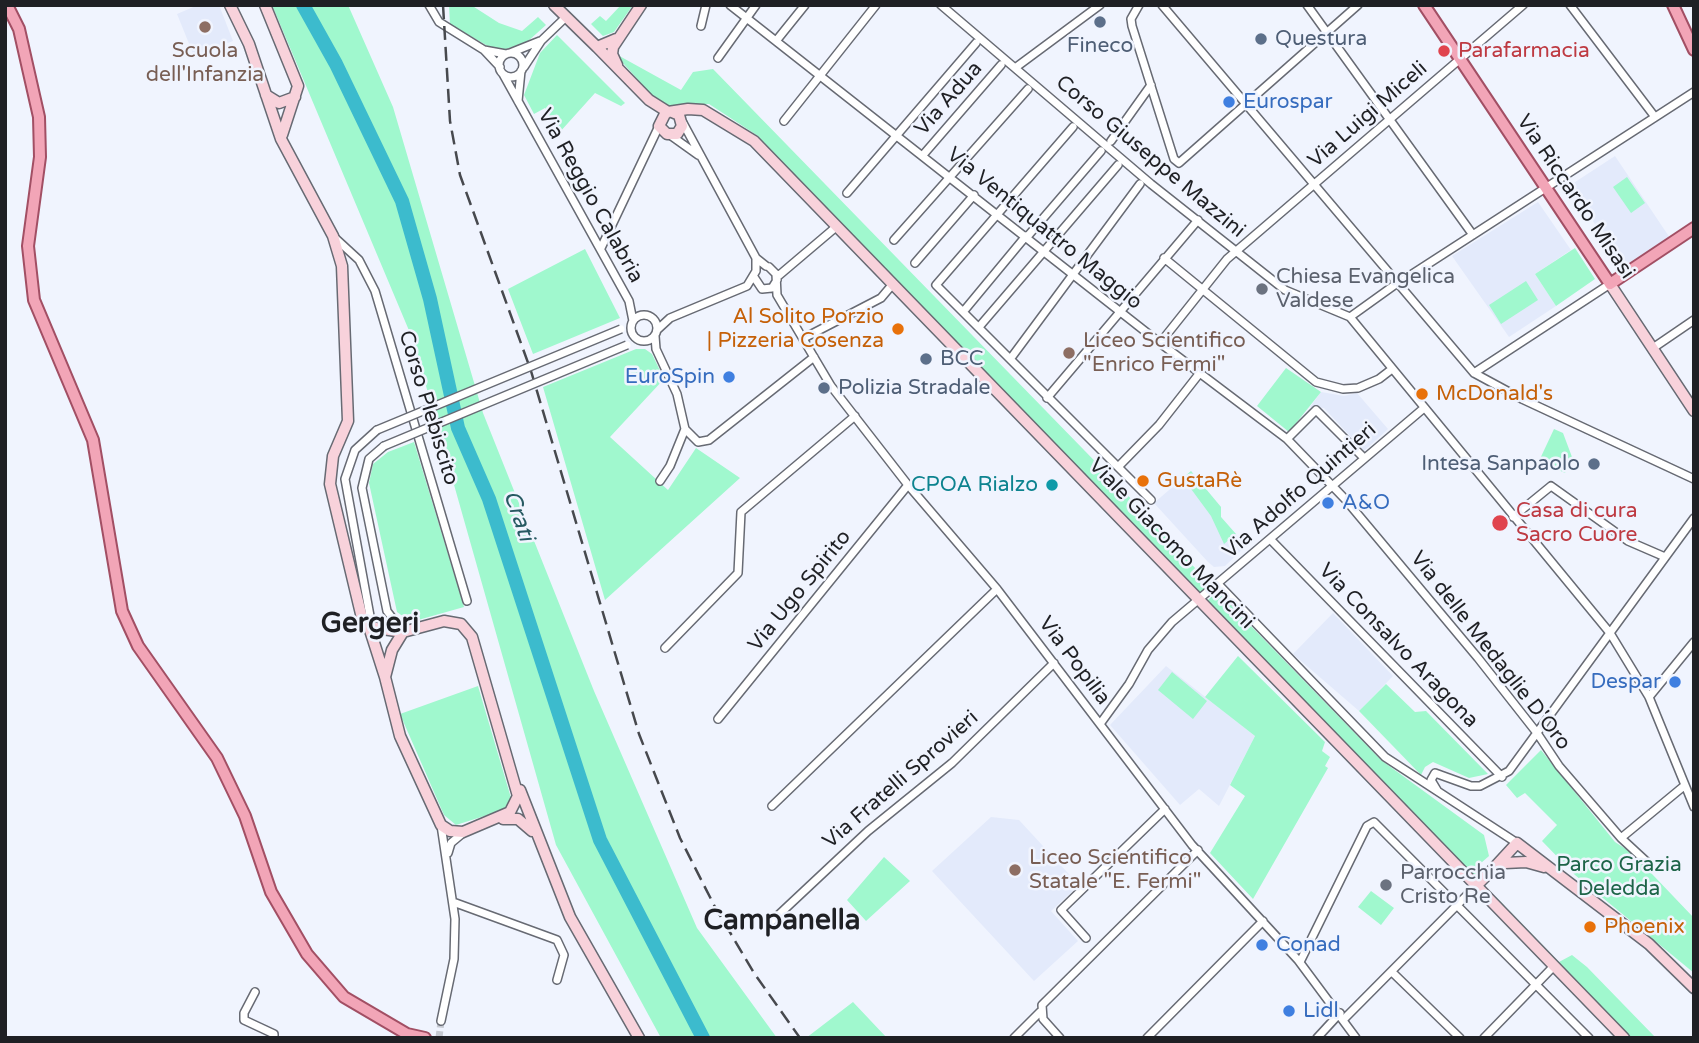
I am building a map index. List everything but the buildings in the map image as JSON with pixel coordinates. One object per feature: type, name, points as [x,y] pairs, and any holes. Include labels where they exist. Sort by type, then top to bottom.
[{"type":"main road","points":[[7,5],[19,29],[38,117],[40,157],[28,246],[34,300],[93,440],[122,611],[138,646],[217,758],[245,816],[271,892],[307,954],[344,997],[407,1034],[425,1038]]},
{"type":"main road","name":"Via Riccardo Misasi","points":[[1424,5],[1610,284]]},
{"type":"main road","points":[[1673,5],[1694,50]]},
{"type":"main road","points":[[1610,284],[1694,228]]},
{"type":"street","points":[[230,5],[249,44],[281,139],[333,236],[342,266],[348,421],[333,456],[330,484],[362,618],[369,627],[400,736],[441,825],[453,902],[454,959],[441,1021]]},
{"type":"street","points":[[265,5],[297,82],[295,97],[282,126],[281,139]]},
{"type":"street","name":"Via Reggio Calabria","points":[[429,5],[439,22],[484,50],[501,70],[629,301],[632,335],[642,341]]},
{"type":"street","points":[[554,5],[665,117]]},
{"type":"street","points":[[621,71],[612,54],[616,39],[641,5]]},
{"type":"street","points":[[701,26],[706,18],[706,5]]},
{"type":"street","name":"Via Ventiquattro Maggio","points":[[730,5],[1045,250],[1160,344],[1287,439],[1332,485]]},
{"type":"street","points":[[718,58],[756,5]]},
{"type":"street","points":[[776,41],[804,5]]},
{"type":"street","points":[[784,121],[876,5]]},
{"type":"street","name":"Corso Giuseppe Mazzini","points":[[941,5],[1151,184],[1286,290],[1350,317]]},
{"type":"street","points":[[1016,68],[1100,5]]},
{"type":"street","points":[[1139,5],[1131,19],[1174,159],[1178,163],[1186,160],[1358,5]]},
{"type":"street","points":[[1162,5],[1474,373],[1522,399],[1694,479]]},
{"type":"street","points":[[1307,5],[1474,235]]},
{"type":"street","name":"Via Luigi Miceli","points":[[1160,344],[1201,290],[1236,251],[1523,5]]},
{"type":"street","points":[[1570,5],[1655,117]]},
{"type":"street","points":[[541,41],[508,54],[501,60],[501,70],[513,77],[522,70],[541,41],[566,17]]},
{"type":"street","points":[[597,47],[616,39]]},
{"type":"street","points":[[847,193],[976,43]]},
{"type":"street","name":"Via Reggio Calabria","points":[[484,50],[508,54]]},
{"type":"street","points":[[508,54],[519,56],[522,70]]},
{"type":"street","name":"Via Adua","points":[[923,155],[1002,65]]},
{"type":"street","name":"Via Reggio Calabria","points":[[520,108],[517,97],[522,70]]},
{"type":"street","points":[[1111,141],[1151,85]]},
{"type":"street","points":[[894,240],[1028,89]]},
{"type":"street","points":[[1694,92],[1398,283],[1350,317],[1611,633],[1649,697],[1694,807]]},
{"type":"street","points":[[265,95],[279,103],[295,97]]},
{"type":"street","name":"Viale Giacomo Mancini","points":[[665,117],[703,110],[754,141],[1624,1038]]},
{"type":"street","points":[[665,117],[679,115],[756,258],[777,278],[777,295],[761,288],[755,274],[756,258]]},
{"type":"street","points":[[665,117],[663,132],[699,156]]},
{"type":"street","points":[[601,248],[665,117]]},
{"type":"street","points":[[670,135],[679,131],[682,122]]},
{"type":"street","points":[[998,214],[1073,127]]},
{"type":"street","points":[[963,312],[1101,151]]},
{"type":"street","points":[[979,327],[1118,165]]},
{"type":"street","points":[[1011,358],[1140,184]]},
{"type":"street","points":[[915,262],[974,195]]},
{"type":"street","name":"Viale Giacomo Mancini","points":[[998,214],[936,285],[1151,500]]},
{"type":"street","points":[[1047,398],[1198,220]]},
{"type":"street","points":[[403,632],[387,611],[362,488],[369,459],[384,446],[642,341],[656,333],[670,318],[747,286],[772,288],[785,268],[811,251],[836,227]]},
{"type":"street","name":"Corso Plebiscito","points":[[333,236],[359,260],[375,291],[467,601]]},
{"type":"street","points":[[1164,258],[1316,382],[1343,389],[1379,379],[1392,369]]},
{"type":"street","points":[[747,286],[755,274],[768,267],[785,268]]},
{"type":"street","points":[[1474,373],[1610,284]]},
{"type":"street","name":"Via Riccardo Misasi","points":[[1610,284],[1694,411]]},
{"type":"street","points":[[804,338],[881,298],[892,285]]},
{"type":"street","name":"Via Popilia","points":[[777,295],[831,386],[908,485],[998,589],[1165,809],[1198,850],[1300,962],[1356,1038]]},
{"type":"street","name":"Via Reggio Calabria","points":[[629,301],[648,316],[656,333],[656,349],[677,394],[685,429]]},
{"type":"street","points":[[648,316],[670,318]]},
{"type":"street","name":"Via Reggio Calabria","points":[[632,323],[648,316]]},
{"type":"street","points":[[1653,348],[1694,320]]},
{"type":"street","points":[[369,627],[370,615],[345,479],[355,450],[377,430],[632,323]]},
{"type":"street","points":[[642,341],[656,349]]},
{"type":"street","points":[[660,481],[670,466],[685,429],[698,442],[709,440],[814,357]]},
{"type":"street","points":[[1118,467],[1159,425],[1199,374]]},
{"type":"street","name":"Via Adolfo Quintieri","points":[[1100,724],[1129,684],[1148,650],[1172,622],[1424,408]]},
{"type":"street","points":[[1287,439],[1316,410],[1364,458]]},
{"type":"street","points":[[665,648],[738,573],[741,512],[855,416]]},
{"type":"street","name":"Via Ugo Spirito","points":[[718,719],[908,485]]},
{"type":"street","name":"Via delle Medaglie D'Oro","points":[[1332,485],[1538,733],[1559,766],[1621,838],[1648,863]]},
{"type":"street","points":[[1513,517],[1551,486],[1628,541],[1665,557]]},
{"type":"street","points":[[1437,790],[1431,778],[1439,772],[1471,786],[1488,785],[1502,777],[1538,733],[1694,518]]},
{"type":"street","name":"Via Consalvo Aragona","points":[[1270,539],[1502,777]]},
{"type":"street","points":[[1218,584],[1385,757],[1552,869],[1649,944],[1694,988]]},
{"type":"street","points":[[772,806],[998,589]]},
{"type":"street","points":[[369,627],[403,632],[444,621],[454,621],[468,630],[537,840],[570,917],[639,1038]]},
{"type":"street","points":[[385,677],[392,649],[403,632]]},
{"type":"street","points":[[1649,697],[1693,646]]},
{"type":"street","name":"Via Fratelli Sprovieri","points":[[771,922],[868,831],[952,763],[1054,663]]},
{"type":"street","points":[[496,820],[516,804],[517,783]]},
{"type":"street","points":[[1621,838],[1685,786]]},
{"type":"street","points":[[1086,938],[1060,910],[1165,809]]},
{"type":"street","points":[[447,861],[451,843],[463,832],[496,820],[512,818],[524,822],[537,840]]},
{"type":"street","points":[[1300,962],[1367,826],[1376,822],[1589,1038]]},
{"type":"street","points":[[441,825],[450,831],[463,832]]},
{"type":"street","points":[[1317,1038],[1392,972],[1517,843]]},
{"type":"street","points":[[1014,1038],[1198,850]]},
{"type":"street","points":[[1494,868],[1505,863],[1526,862],[1552,869]]},
{"type":"street","points":[[453,902],[557,940],[564,955],[557,980]]},
{"type":"street","points":[[1147,1038],[1263,921]]},
{"type":"street","points":[[1485,1038],[1554,966]]},
{"type":"street","points":[[1392,972],[1460,1038]]},
{"type":"street","points":[[1682,977],[1694,979]]},
{"type":"street","points":[[255,992],[244,1013],[244,1020],[274,1034],[274,1038]]},
{"type":"street","points":[[1041,1008],[1045,1022],[1060,1038]]},
{"type":"shaded area","name":"Scuola dell'Infanzia","points":[[198,5],[219,5],[233,41],[194,56],[177,14]]},
{"type":"shaded area","points":[[1615,156],[1670,238],[1624,267],[1569,186]]},
{"type":"shaded area","points":[[1538,202],[1571,250],[1535,274],[1556,306],[1509,337],[1452,256]]},
{"type":"shaded area","points":[[1321,392],[1344,396],[1357,393],[1388,429],[1364,451],[1324,408],[1310,407]]},
{"type":"shaded area","points":[[1191,471],[1221,507],[1221,517],[1246,546],[1225,566],[1214,567],[1208,562],[1154,503]]},
{"type":"shaded area","points":[[1333,613],[1393,676],[1359,711],[1293,654]]},
{"type":"shaded area","points":[[1166,666],[1255,736],[1219,806],[1199,789],[1180,805],[1110,725]]},
{"type":"shaded area","points":[[991,817],[1019,820],[1079,885],[1051,911],[1078,941],[1034,981],[932,871]]},
{"type":"green space","points":[[272,5],[348,5],[393,107],[483,413],[594,691],[697,928],[777,1038],[661,1038],[556,845],[413,340]]},
{"type":"green space","points":[[449,5],[471,5],[499,23],[522,31],[538,17],[546,25],[527,42],[503,50],[491,48],[450,24]]},
{"type":"green space","points":[[621,5],[633,5],[614,32],[603,36],[591,24],[600,16],[606,21]]},
{"type":"green space","points":[[557,35],[625,103],[621,106],[595,93],[559,133],[545,108],[534,114],[524,95],[540,53]]},
{"type":"green space","points":[[614,53],[681,90],[693,72],[713,69],[1121,488],[1208,582],[1206,590],[1199,592],[1190,587],[782,165],[758,136],[709,104],[679,105],[671,108],[656,100]]},
{"type":"green space","points":[[1627,177],[1645,203],[1631,213],[1613,187]]},
{"type":"green space","points":[[1575,248],[1595,279],[1556,306],[1535,274]]},
{"type":"green space","points":[[585,249],[620,318],[533,354],[508,289]]},
{"type":"green space","points":[[1526,281],[1538,300],[1501,324],[1489,305]]},
{"type":"green space","points":[[636,349],[645,349],[652,354],[664,379],[610,437],[668,490],[696,448],[740,478],[605,600],[543,387]]},
{"type":"green space","points":[[1286,368],[1321,392],[1289,432],[1257,406]]},
{"type":"green space","points":[[1554,429],[1563,433],[1572,457],[1565,473],[1539,461]]},
{"type":"green space","points":[[414,442],[464,607],[411,622],[397,612],[369,483],[373,464],[388,452]]},
{"type":"green space","points":[[1191,471],[1221,507],[1221,517],[1236,534],[1224,544],[1211,516],[1183,478]]},
{"type":"green space","points":[[1217,591],[1381,760],[1484,835],[1489,856],[1481,863],[1482,873],[1473,874],[1207,601]]},
{"type":"green space","points":[[1238,656],[1325,742],[1322,751],[1330,757],[1325,766],[1328,768],[1253,899],[1210,853],[1245,796],[1230,785],[1255,736],[1205,697]]},
{"type":"green space","points":[[1172,672],[1207,701],[1193,719],[1158,690]]},
{"type":"green space","points":[[1386,684],[1415,712],[1426,711],[1488,774],[1469,778],[1433,762],[1425,767],[1421,775],[1359,711]]},
{"type":"green space","points":[[478,686],[511,798],[507,806],[497,812],[456,825],[444,815],[400,714]]},
{"type":"green space","name":"Parco Grazia Deledda","points":[[1541,750],[1615,842],[1632,853],[1694,918],[1694,973],[1575,875],[1542,841],[1557,825],[1525,793],[1517,798],[1506,785]]},
{"type":"green space","points":[[884,857],[910,881],[866,921],[847,900]]},
{"type":"green space","points":[[1371,891],[1394,908],[1381,925],[1358,907]]},
{"type":"green space","points":[[1496,897],[1559,962],[1572,955],[1587,967],[1656,1038],[1629,1038],[1494,899]]},
{"type":"green space","points":[[853,1002],[887,1038],[806,1038]]},
{"type":"waterway","name":"Crati","points":[[303,5],[336,64],[402,201],[430,299],[458,428],[489,499],[600,840],[703,1038]]},
{"type":"tunnel","points":[[439,1038],[441,1021]]},
{"type":"railway","points":[[443,5],[450,121],[460,175],[531,371],[639,734],[680,838],[715,907],[754,973],[800,1038]]},
{"type":"place","name":"Fineco","points":[[1100,22]]},
{"type":"place","name":"Scuola dell'Infanzia","points":[[205,27]]},
{"type":"place","name":"Questura","points":[[1261,39]]},
{"type":"place","name":"Parafarmacia","points":[[1444,51]]},
{"type":"place","name":"Eurospar","points":[[1229,102]]},
{"type":"place","name":"Chiesa Evangelica Valdese","points":[[1262,289]]},
{"type":"place","name":"Al Solito Porzio | Pizzeria Cosenza","points":[[898,329]]},
{"type":"place","name":"Liceo Scientifico \"Enrico Fermi\"","points":[[1069,353]]},
{"type":"place","name":"BCC","points":[[926,359]]},
{"type":"place","name":"EuroSpin","points":[[729,377]]},
{"type":"place","name":"Polizia Stradale","points":[[824,388]]},
{"type":"place","name":"McDonald's","points":[[1422,394]]},
{"type":"place","name":"Intesa Sanpaolo","points":[[1594,464]]},
{"type":"place","name":"GustaRè","points":[[1143,481]]},
{"type":"place","name":"CPOA Rialzo","points":[[1052,485]]},
{"type":"place","name":"A&O","points":[[1328,503]]},
{"type":"place","name":"Casa di cura Sacro Cuore","points":[[1500,523]]},
{"type":"place","name":"Despar","points":[[1675,682]]},
{"type":"place","name":"Liceo Scientifico Statale \"E. Fermi\"","points":[[1015,870]]},
{"type":"place","name":"Parrocchia Cristo Re","points":[[1386,885]]},
{"type":"place","name":"Phoenix","points":[[1590,927]]},
{"type":"place","name":"Conad","points":[[1262,945]]},
{"type":"place","name":"Lidl","points":[[1289,1011]]},
{"type":"district","name":"Gergeri","points":[[370,625]]},
{"type":"district","name":"Campanella","points":[[782,922]]}]
